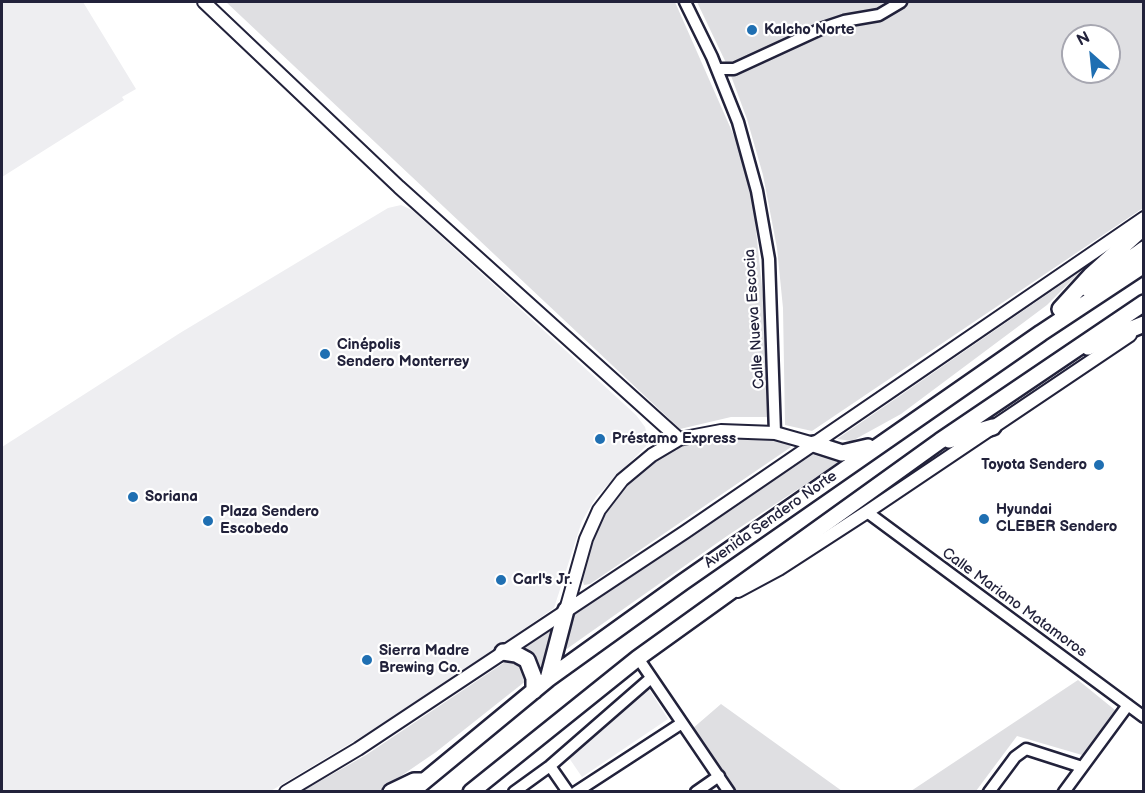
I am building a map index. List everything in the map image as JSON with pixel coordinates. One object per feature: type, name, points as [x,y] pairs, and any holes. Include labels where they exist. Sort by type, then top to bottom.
[{"type":"main road","points":[[1041,333],[1091,275],[1143,227]]},
{"type":"main road","points":[[1060,309],[1143,249]]},
{"type":"main road","name":"Avenida Sendero Norte","points":[[411,792],[548,680],[683,582],[1041,333],[1143,265]]},
{"type":"main road","points":[[939,442],[970,410],[1143,290]]},
{"type":"main road","points":[[471,792],[638,658],[720,598],[939,442],[1143,303]]},
{"type":"main road","points":[[1063,357],[1143,325]]},
{"type":"main road","points":[[814,444],[833,451],[849,453],[870,446],[915,420]]},
{"type":"main road","points":[[939,442],[993,427]]},
{"type":"main road","points":[[548,680],[566,610]]},
{"type":"main road","points":[[503,652],[516,654],[527,660],[534,678],[534,691]]},
{"type":"main road","points":[[392,792],[414,781],[424,781]]},
{"type":"street","points":[[204,2],[399,187],[679,439]]},
{"type":"street","name":"Calle Nueva Escocia","points":[[685,2],[717,69],[741,134],[757,191],[769,259],[775,432]]},
{"type":"street","points":[[717,69],[734,69],[823,28],[844,21],[879,15],[891,10],[901,2]]},
{"type":"street","points":[[286,792],[358,749],[814,444],[1143,218]]},
{"type":"street","points":[[720,598],[752,585],[867,512],[1143,325]]},
{"type":"street","points":[[566,610],[586,538],[599,510],[622,480],[679,439],[721,431],[775,432],[814,444]]},
{"type":"street","name":"Calle Mariano Matamoros","points":[[867,512],[1143,717]]},
{"type":"street","points":[[638,658],[729,792]]},
{"type":"street","points":[[514,792],[550,766],[651,678]]},
{"type":"street","points":[[1064,792],[1128,705]]},
{"type":"street","points":[[576,792],[682,723]]},
{"type":"street","points":[[989,792],[1015,757],[1026,749],[1083,767]]},
{"type":"street","points":[[550,766],[568,792]]},
{"type":"street","points":[[696,792],[719,776]]},
{"type":"shaded area","points":[[2,2],[83,2],[136,89],[122,97],[124,100],[2,177]]},
{"type":"shaded area","points":[[226,2],[675,2],[738,145],[753,202],[769,353],[767,417],[731,417],[680,429]]},
{"type":"shaded area","points":[[697,2],[1143,2],[1143,208],[812,431],[785,425],[783,308],[777,248],[763,175],[747,119],[727,65]]},
{"type":"shaded area","points":[[401,205],[412,210],[636,415],[645,427],[648,439],[646,446],[596,497],[582,521],[554,608],[411,707],[269,792],[2,792],[2,447],[180,333],[388,208]]},
{"type":"shaded area","points":[[1081,271],[1047,305],[901,414],[852,441],[837,439]]},
{"type":"shaded area","points":[[721,436],[787,442],[791,447],[590,584],[584,585],[582,579],[596,531],[611,505],[634,477],[659,457],[691,441]]},
{"type":"shaded area","points":[[811,454],[839,462],[727,536],[561,653],[571,617]]},
{"type":"shaded area","points":[[560,624],[546,663],[539,670],[524,646]]},
{"type":"shaded area","points":[[511,658],[521,662],[527,671],[527,680],[436,752],[379,791],[301,792],[366,755]]},
{"type":"shaded area","points":[[1078,680],[1115,710],[1082,755],[1017,736],[976,791],[911,791]]},
{"type":"shaded area","points":[[649,689],[668,719],[582,777],[567,755]]},
{"type":"shaded area","points":[[721,704],[842,791],[737,791],[692,729]]},
{"type":"place","name":"Kalcho Norte","points":[[752,30]]},
{"type":"place","name":"Cinépolis Sendero Monterrey","points":[[325,354]]},
{"type":"place","name":"Préstamo Express","points":[[600,439]]},
{"type":"place","name":"Toyota Sendero","points":[[1099,465]]},
{"type":"place","name":"Soriana","points":[[133,497]]},
{"type":"place","name":"Hyundai CLEBER Sendero","points":[[984,519]]},
{"type":"place","name":"Plaza Sendero Escobedo","points":[[208,521]]},
{"type":"place","name":"Carl's Jr.","points":[[501,580]]},
{"type":"place","name":"Sierra Madre Brewing Co.","points":[[367,660]]}]
